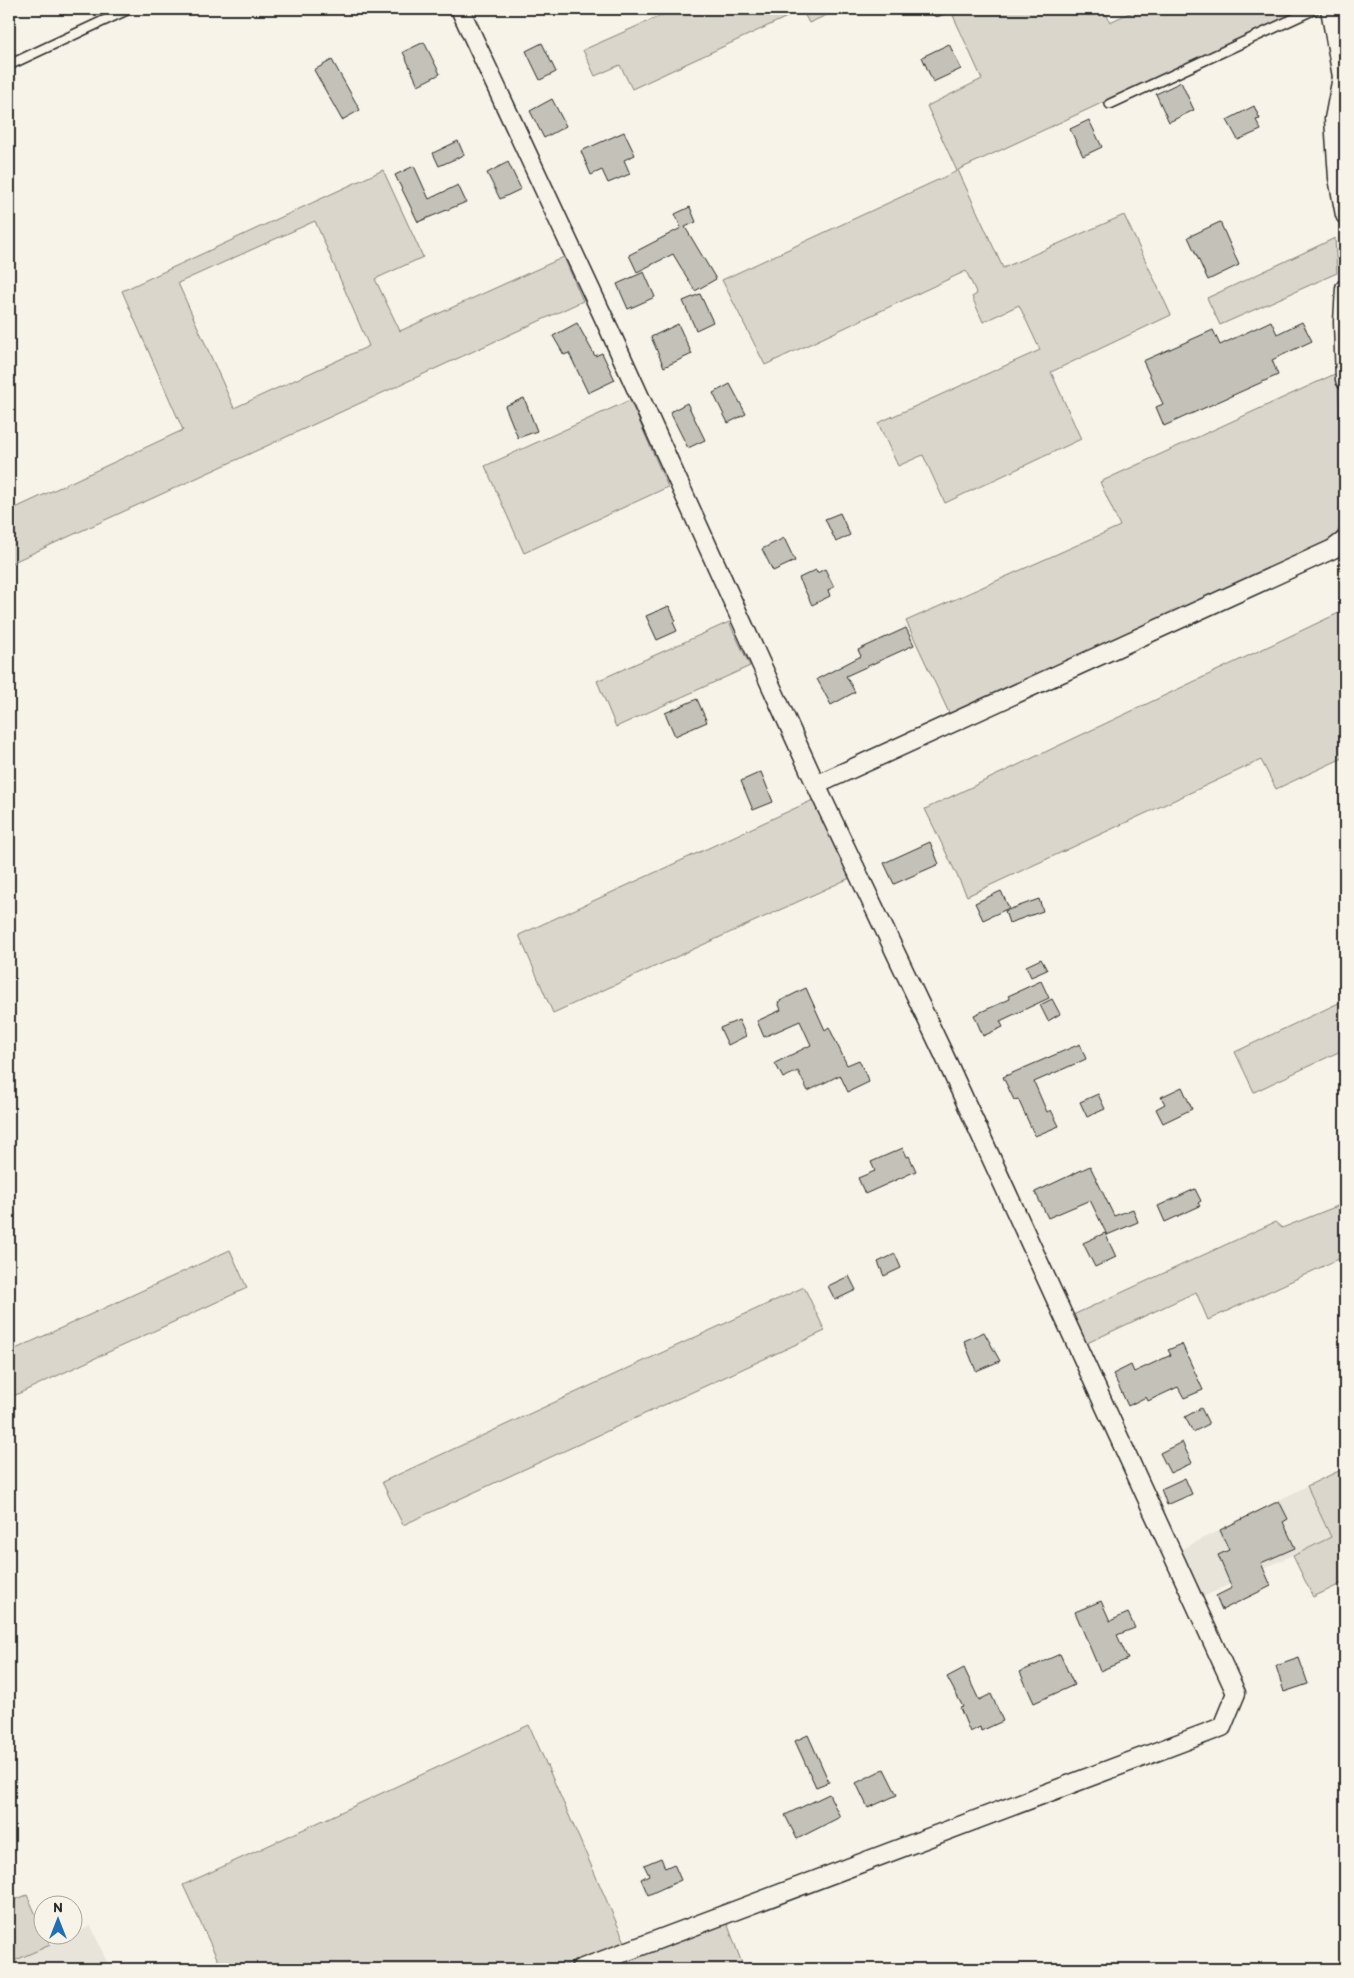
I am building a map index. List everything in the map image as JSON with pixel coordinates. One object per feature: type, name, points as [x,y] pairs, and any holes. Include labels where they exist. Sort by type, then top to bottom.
[{"type":"street","points":[[460,9],[609,329],[816,785],[944,1055],[1236,1693],[1222,1726],[580,1969]]},
{"type":"street","points":[[1330,9],[1344,74],[1334,119],[1338,178],[1345,215]]},
{"type":"street","points":[[1345,288],[1343,322],[1345,380]]},
{"type":"street","points":[[816,785],[1333,550],[1345,540]]},
{"type":"lane","points":[[9,65],[129,9]]},
{"type":"lane","points":[[1110,104],[1315,9]]},
{"type":"shaded area","points":[[676,9],[840,9],[809,23],[802,10],[632,89],[620,65],[595,76],[583,50]]},
{"type":"shaded area","points":[[956,9],[1104,9],[1110,22],[1138,9],[1303,9],[958,170],[1003,268],[1124,215],[1171,315],[1051,372],[1081,439],[945,503],[923,455],[898,466],[878,423],[1040,350],[1019,305],[983,322],[972,297],[977,294],[966,271],[765,365],[722,280],[957,171],[927,106],[982,79],[951,11]]},
{"type":"shaded area","points":[[383,170],[423,257],[375,279],[400,331],[564,257],[583,301],[9,564],[9,511],[183,430],[122,291]],"holes":[[[315,221],[369,346],[234,408],[178,283]]]},
{"type":"shaded area","points":[[1335,238],[1337,273],[1220,325],[1207,298]]},
{"type":"shaded area","points":[[1337,373],[1345,480],[1345,520],[1331,542],[950,715],[906,621],[1120,526],[1100,482]]},
{"type":"shaded area","points":[[630,400],[668,487],[524,553],[485,466]]},
{"type":"shaded area","points":[[1345,610],[1345,757],[1276,789],[1261,760],[967,896],[925,809]]},
{"type":"shaded area","points":[[729,622],[750,666],[616,727],[597,681]]},
{"type":"shaded area","points":[[813,800],[850,878],[553,1013],[519,935]]},
{"type":"shaded area","points":[[1345,1000],[1345,1049],[1254,1092],[1235,1052]]},
{"type":"shaded area","points":[[1345,1203],[1345,1256],[1208,1320],[1196,1292],[1085,1344],[1073,1315],[1275,1222],[1282,1228]]},
{"type":"shaded area","points":[[230,1250],[247,1288],[9,1398],[9,1352]]},
{"type":"shaded area","points":[[804,1287],[825,1331],[403,1525],[382,1482]]},
{"type":"shaded area","points":[[1345,1468],[1345,1582],[1313,1597],[1293,1556],[1331,1537],[1307,1486]]},
{"type":"shaded area","points":[[1307,1486],[1331,1537],[1203,1597],[1180,1550]]},
{"type":"shaded area","points":[[529,1725],[625,1942],[555,1969],[222,1969],[183,1885]]},
{"type":"shaded area","points":[[27,1895],[32,1906],[32,1946],[48,1946],[9,1963],[9,1902]]},
{"type":"shaded area","points":[[727,1923],[744,1969],[631,1969],[628,1961]]},
{"type":"shaded area","points":[[91,1926],[110,1969],[9,1969],[9,1963],[47,1946],[82,1946],[82,1930]]},
{"type":"building","points":[[424,42],[440,74],[418,85],[403,52]]},
{"type":"building","points":[[542,43],[556,72],[540,80],[526,51]]},
{"type":"building","points":[[949,44],[961,69],[933,82],[922,57]]},
{"type":"building","points":[[332,60],[360,110],[342,120],[314,70]]},
{"type":"building","points":[[1181,82],[1194,110],[1169,122],[1156,94]]},
{"type":"building","points":[[552,99],[566,126],[544,138],[530,111]]},
{"type":"building","points":[[1254,106],[1260,119],[1256,120],[1261,130],[1238,140],[1227,120]]},
{"type":"building","points":[[1089,120],[1102,147],[1083,156],[1070,129]]},
{"type":"building","points":[[624,132],[635,155],[624,160],[630,174],[608,183],[602,170],[591,175],[581,151]]},
{"type":"building","points":[[458,141],[464,155],[439,166],[433,153]]},
{"type":"building","points":[[508,162],[521,189],[500,199],[487,173]]},
{"type":"building","points":[[414,166],[429,199],[458,185],[466,202],[418,222],[395,175]]},
{"type":"building","points":[[690,207],[696,222],[685,227],[716,279],[695,291],[673,254],[637,272],[629,255],[681,228],[675,214]]},
{"type":"building","points":[[1220,222],[1239,265],[1208,280],[1188,237]]},
{"type":"building","points":[[644,272],[655,297],[628,309],[617,284]]},
{"type":"building","points":[[700,294],[713,322],[696,330],[683,301]]},
{"type":"building","points":[[1271,321],[1277,334],[1302,322],[1312,341],[1272,360],[1278,375],[1164,426],[1156,407],[1163,404],[1143,361],[1213,330],[1220,345]]},
{"type":"building","points":[[577,323],[595,356],[602,353],[615,380],[588,393],[569,353],[564,355],[553,336]]},
{"type":"building","points":[[678,324],[692,354],[664,367],[651,337]]},
{"type":"building","points":[[730,384],[746,414],[728,423],[713,393]]},
{"type":"building","points":[[524,398],[537,431],[518,438],[505,406]]},
{"type":"building","points":[[687,403],[705,440],[688,448],[670,412]]},
{"type":"building","points":[[840,513],[850,535],[836,542],[825,519]]},
{"type":"building","points":[[784,538],[795,561],[773,571],[762,549]]},
{"type":"building","points":[[825,569],[834,587],[828,590],[830,596],[812,605],[799,578],[816,570],[817,573]]},
{"type":"building","points":[[669,606],[676,621],[673,622],[677,631],[657,640],[646,616]]},
{"type":"building","points":[[906,628],[914,645],[846,676],[855,692],[831,705],[817,679],[861,656],[858,650]]},
{"type":"building","points":[[697,699],[707,722],[675,736],[665,713]]},
{"type":"building","points":[[761,772],[773,802],[753,810],[741,781]]},
{"type":"building","points":[[930,842],[939,864],[894,884],[884,863]]},
{"type":"building","points":[[1001,891],[1009,908],[983,920],[975,903]]},
{"type":"building","points":[[1039,899],[1043,911],[1009,923],[1005,911]]},
{"type":"building","points":[[1041,959],[1047,970],[1031,977],[1026,966]]},
{"type":"building","points":[[1041,981],[1049,998],[1000,1021],[1003,1027],[983,1036],[974,1015],[1010,999],[1008,996]]},
{"type":"building","points":[[806,988],[825,1030],[829,1027],[847,1065],[859,1060],[869,1082],[848,1092],[840,1075],[808,1091],[798,1071],[783,1078],[775,1063],[811,1045],[800,1021],[764,1037],[757,1021],[781,1010],[778,1002]]},
{"type":"building","points":[[1052,999],[1060,1014],[1048,1021],[1040,1005]]},
{"type":"building","points":[[739,1020],[746,1036],[728,1045],[720,1028]]},
{"type":"building","points":[[1080,1044],[1086,1059],[1034,1082],[1047,1112],[1051,1110],[1059,1126],[1035,1136],[1018,1099],[1014,1100],[1003,1077]]},
{"type":"building","points":[[1182,1087],[1192,1109],[1163,1123],[1156,1109],[1165,1104],[1161,1097]]},
{"type":"building","points":[[1098,1094],[1105,1109],[1087,1117],[1080,1102]]},
{"type":"building","points":[[903,1148],[916,1171],[865,1194],[858,1178],[875,1171],[871,1162]]},
{"type":"building","points":[[1090,1166],[1114,1216],[1133,1209],[1138,1222],[1107,1235],[1090,1200],[1048,1218],[1035,1192]]},
{"type":"building","points":[[1195,1189],[1201,1201],[1198,1203],[1200,1206],[1165,1222],[1158,1206]]},
{"type":"building","points":[[1105,1233],[1116,1257],[1095,1267],[1083,1243]]},
{"type":"building","points":[[895,1254],[901,1268],[884,1276],[878,1262]]},
{"type":"building","points":[[849,1276],[856,1290],[835,1300],[828,1286]]},
{"type":"building","points":[[984,1332],[1000,1361],[976,1371],[964,1341]]},
{"type":"building","points":[[1182,1344],[1203,1390],[1184,1398],[1178,1387],[1148,1401],[1146,1397],[1128,1406],[1113,1374],[1131,1365],[1134,1372],[1171,1355],[1168,1350]]},
{"type":"building","points":[[1201,1408],[1209,1424],[1193,1432],[1185,1417]]},
{"type":"building","points":[[1182,1442],[1192,1463],[1170,1473],[1160,1453]]},
{"type":"building","points":[[1185,1478],[1192,1494],[1167,1505],[1161,1489]]},
{"type":"building","points":[[1279,1501],[1288,1519],[1283,1522],[1295,1548],[1261,1563],[1271,1586],[1222,1610],[1216,1596],[1232,1588],[1218,1555],[1229,1550],[1220,1530]]},
{"type":"building","points":[[1101,1601],[1110,1621],[1128,1613],[1135,1628],[1117,1635],[1128,1659],[1100,1671],[1075,1612]]},
{"type":"building","points":[[1060,1654],[1074,1685],[1034,1703],[1020,1672]]},
{"type":"building","points":[[1299,1658],[1308,1684],[1284,1692],[1276,1666]]},
{"type":"building","points":[[964,1668],[979,1700],[991,1694],[1003,1721],[981,1731],[980,1727],[970,1732],[960,1708],[963,1707],[947,1677]]},
{"type":"building","points":[[808,1735],[829,1782],[816,1787],[795,1741]]},
{"type":"building","points":[[884,1769],[897,1795],[868,1808],[856,1783]]},
{"type":"building","points":[[829,1794],[840,1817],[797,1839],[785,1815]]},
{"type":"building","points":[[661,1858],[665,1868],[674,1864],[681,1880],[648,1895],[641,1879],[649,1875],[644,1865]]}]
